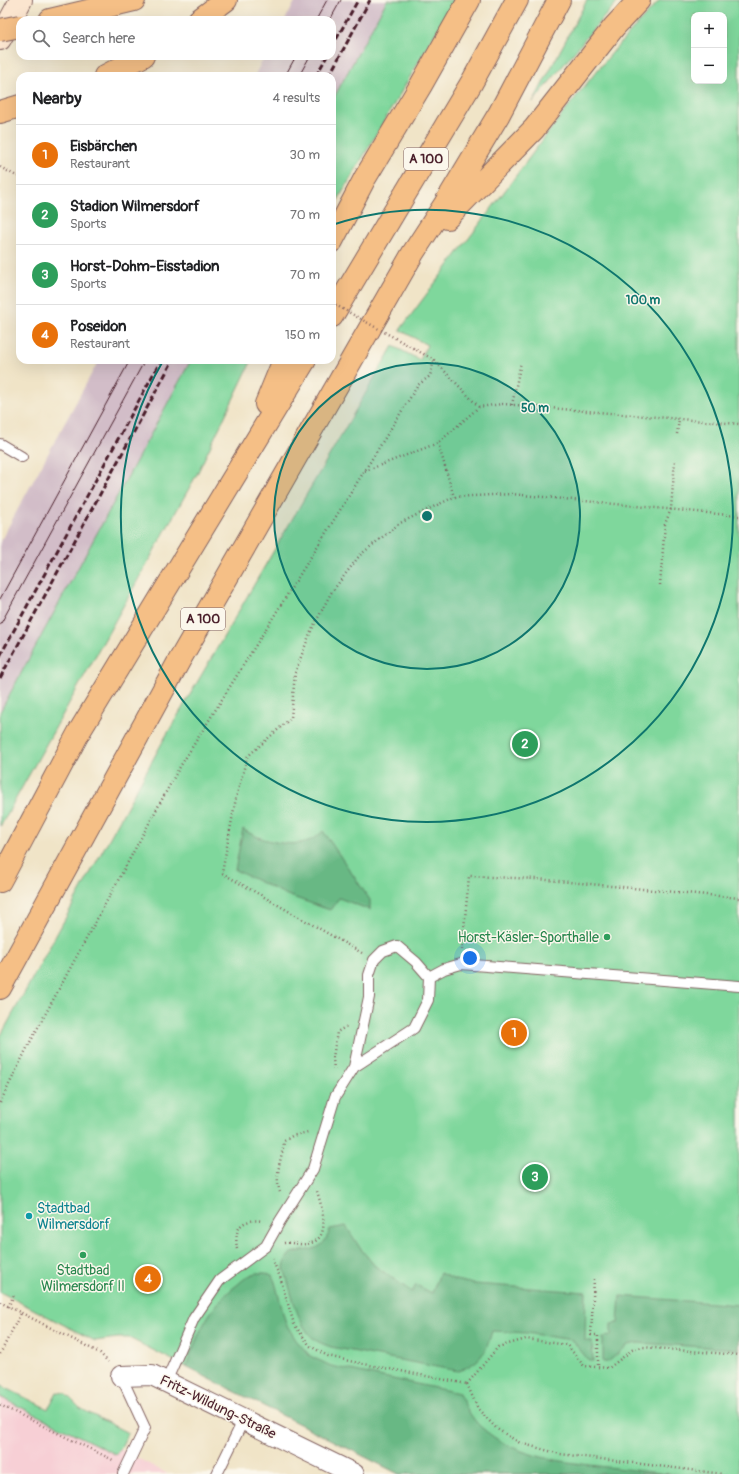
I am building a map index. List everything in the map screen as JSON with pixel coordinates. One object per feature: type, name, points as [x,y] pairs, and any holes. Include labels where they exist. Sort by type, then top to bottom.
[{"type":"highway","points":[[67,16],[134,0]]},
{"type":"highway","points":[[204,16],[226,0]]},
{"type":"highway","points":[[336,233],[364,178],[421,85],[469,0]]},
{"type":"highway","name":"A 100","points":[[336,309],[472,82],[517,0]]},
{"type":"highway","name":"A 100","points":[[0,988],[179,661],[413,253],[445,204],[499,114],[559,0]]},
{"type":"highway","points":[[413,253],[534,129],[614,26],[639,0]]},
{"type":"highway","points":[[0,30],[16,27]]},
{"type":"highway","points":[[113,72],[136,60]]},
{"type":"highway","points":[[0,112],[16,107]]},
{"type":"highway","points":[[243,463],[282,364]]},
{"type":"highway","points":[[0,882],[79,732],[303,364]]},
{"type":"street","points":[[0,39],[21,0]]},
{"type":"street","name":"Fritz-Wildung-Straße","points":[[121,1376],[152,1375],[354,1474]]},
{"type":"lane","points":[[0,444],[22,457]]},
{"type":"lane","points":[[166,1382],[194,1318],[220,1280],[266,1246],[282,1217],[313,1169],[325,1124],[335,1097],[354,1067],[369,997],[368,976],[374,960],[383,951],[397,946],[416,962],[429,977],[428,1000],[414,1028],[354,1067]]},
{"type":"lane","points":[[429,977],[444,969],[461,964],[739,986]]},
{"type":"lane","points":[[121,1376],[145,1428],[124,1470]]},
{"type":"lane","points":[[217,1474],[244,1419]]},
{"type":"path","points":[[0,167],[16,176]]},
{"type":"path","points":[[336,305],[434,360],[479,407]]},
{"type":"path","points":[[0,1103],[28,1046],[178,770],[418,385],[430,376],[434,360]]},
{"type":"path","points":[[512,405],[521,362]]},
{"type":"path","points":[[364,471],[438,443],[479,407],[503,404],[739,424]]},
{"type":"path","points":[[677,434],[679,419]]},
{"type":"path","points":[[438,443],[454,497]]},
{"type":"path","points":[[660,585],[665,524],[671,509],[675,460]]},
{"type":"path","points":[[374,960],[222,873],[236,798],[247,757],[292,718],[295,673],[310,633],[331,593],[360,555],[400,523],[454,497],[512,494],[739,516]]},
{"type":"path","points":[[461,964],[469,876],[537,879],[739,898]]},
{"type":"path","points":[[238,1266],[236,1237],[239,1228],[245,1222],[282,1217],[282,1197],[278,1185],[277,1174],[281,1162],[284,1141],[292,1136],[317,1129],[325,1124]]},
{"type":"path","points":[[313,1169],[324,1222],[320,1237],[314,1242],[306,1244],[290,1242],[266,1246],[280,1276],[294,1324],[310,1346],[328,1356],[467,1384]]},
{"type":"path","points":[[594,1279],[590,1335],[598,1335],[598,1367]]},
{"type":"path","points":[[8,1307],[15,1293]]},
{"type":"path","points":[[0,1302],[100,1353],[121,1376]]},
{"type":"path","points":[[0,1354],[21,1313]]},
{"type":"path","points":[[467,1384],[498,1347],[526,1339],[567,1345],[584,1366],[609,1368],[632,1350],[642,1347],[739,1356]]},
{"type":"path","points":[[467,1384],[478,1408],[497,1429],[520,1443],[560,1454],[723,1474]]},
{"type":"path","points":[[0,1405],[124,1470]]},
{"type":"shaded area","points":[[296,0],[387,0],[336,94],[336,72],[256,72],[263,60],[336,60],[336,16],[287,16]]},
{"type":"shaded area","points":[[97,364],[189,364],[0,712],[0,542]]},
{"type":"shaded area","points":[[0,1390],[120,1449],[168,1474],[0,1474]]},
{"type":"green space","points":[[387,0],[455,0],[336,203],[336,94]]},
{"type":"green space","points":[[587,0],[619,0],[533,102]]},
{"type":"green space","points":[[660,0],[739,0],[739,1474],[399,1474],[129,1338],[95,1341],[0,1292],[0,1037],[163,741],[393,346],[420,360],[427,345],[400,330],[558,120],[617,47]]},
{"type":"green space","points":[[189,364],[250,364],[197,474],[0,827],[0,712]]},
{"type":"green space","points":[[243,829],[249,833],[273,842],[290,844],[308,841],[315,838],[323,831],[370,900],[370,910],[339,898],[330,910],[287,895],[235,870]]},
{"type":"green space","points":[[346,1226],[360,1248],[375,1266],[412,1292],[416,1285],[432,1293],[440,1273],[455,1280],[474,1284],[586,1292],[585,1341],[592,1341],[593,1361],[589,1361],[572,1340],[527,1333],[492,1331],[484,1351],[477,1361],[458,1371],[331,1347],[318,1342],[308,1333],[303,1325],[292,1296],[284,1268],[287,1258],[291,1253],[310,1250],[320,1246],[327,1237],[330,1229]]},
{"type":"green space","points":[[258,1273],[272,1275],[286,1324],[296,1340],[310,1356],[331,1366],[459,1393],[466,1407],[477,1423],[493,1437],[507,1445],[536,1456],[566,1462],[668,1474],[399,1474],[186,1367],[200,1332],[218,1302],[244,1279],[252,1274]]},
{"type":"green space","points":[[620,1296],[739,1305],[739,1349],[638,1343],[628,1345],[608,1362],[603,1362],[603,1337],[611,1336],[611,1324],[618,1323]]},
{"type":"green space","points":[[0,1385],[48,1409],[57,1392],[65,1393],[80,1408],[128,1433],[119,1451],[115,1454],[0,1397]]},
{"type":"tram line","points":[[318,16],[327,0]]},
{"type":"tram line","points":[[332,16],[341,0]]},
{"type":"tram line","points":[[287,72],[294,60]]},
{"type":"tram line","points":[[301,72],[308,60]]},
{"type":"tram line","points":[[0,599],[128,364]]},
{"type":"tram line","points":[[0,625],[143,364]]},
{"type":"railway","points":[[336,40],[358,0]]},
{"type":"railway","points":[[331,72],[370,0]]},
{"type":"railway","points":[[318,72],[325,60]]},
{"type":"railway","points":[[0,656],[159,364]]},
{"type":"railway","points":[[0,678],[171,364]]},
{"type":"place","name":"Stadion Wilmersdorf","points":[[525,744]]},
{"type":"place","name":"Horst-Käsler-Sporthalle","points":[[607,937]]},
{"type":"place","name":"Eisbärchen","points":[[514,1033]]},
{"type":"place","name":"Horst-Dohm-Eisstadion","points":[[535,1177]]},
{"type":"place","name":"Stadtbad Wilmersdorf","points":[[29,1216]]},
{"type":"place","name":"Stadtbad Wilmersdorf II","points":[[83,1255]]},
{"type":"place","name":"Poseidon","points":[[148,1279]]}]
